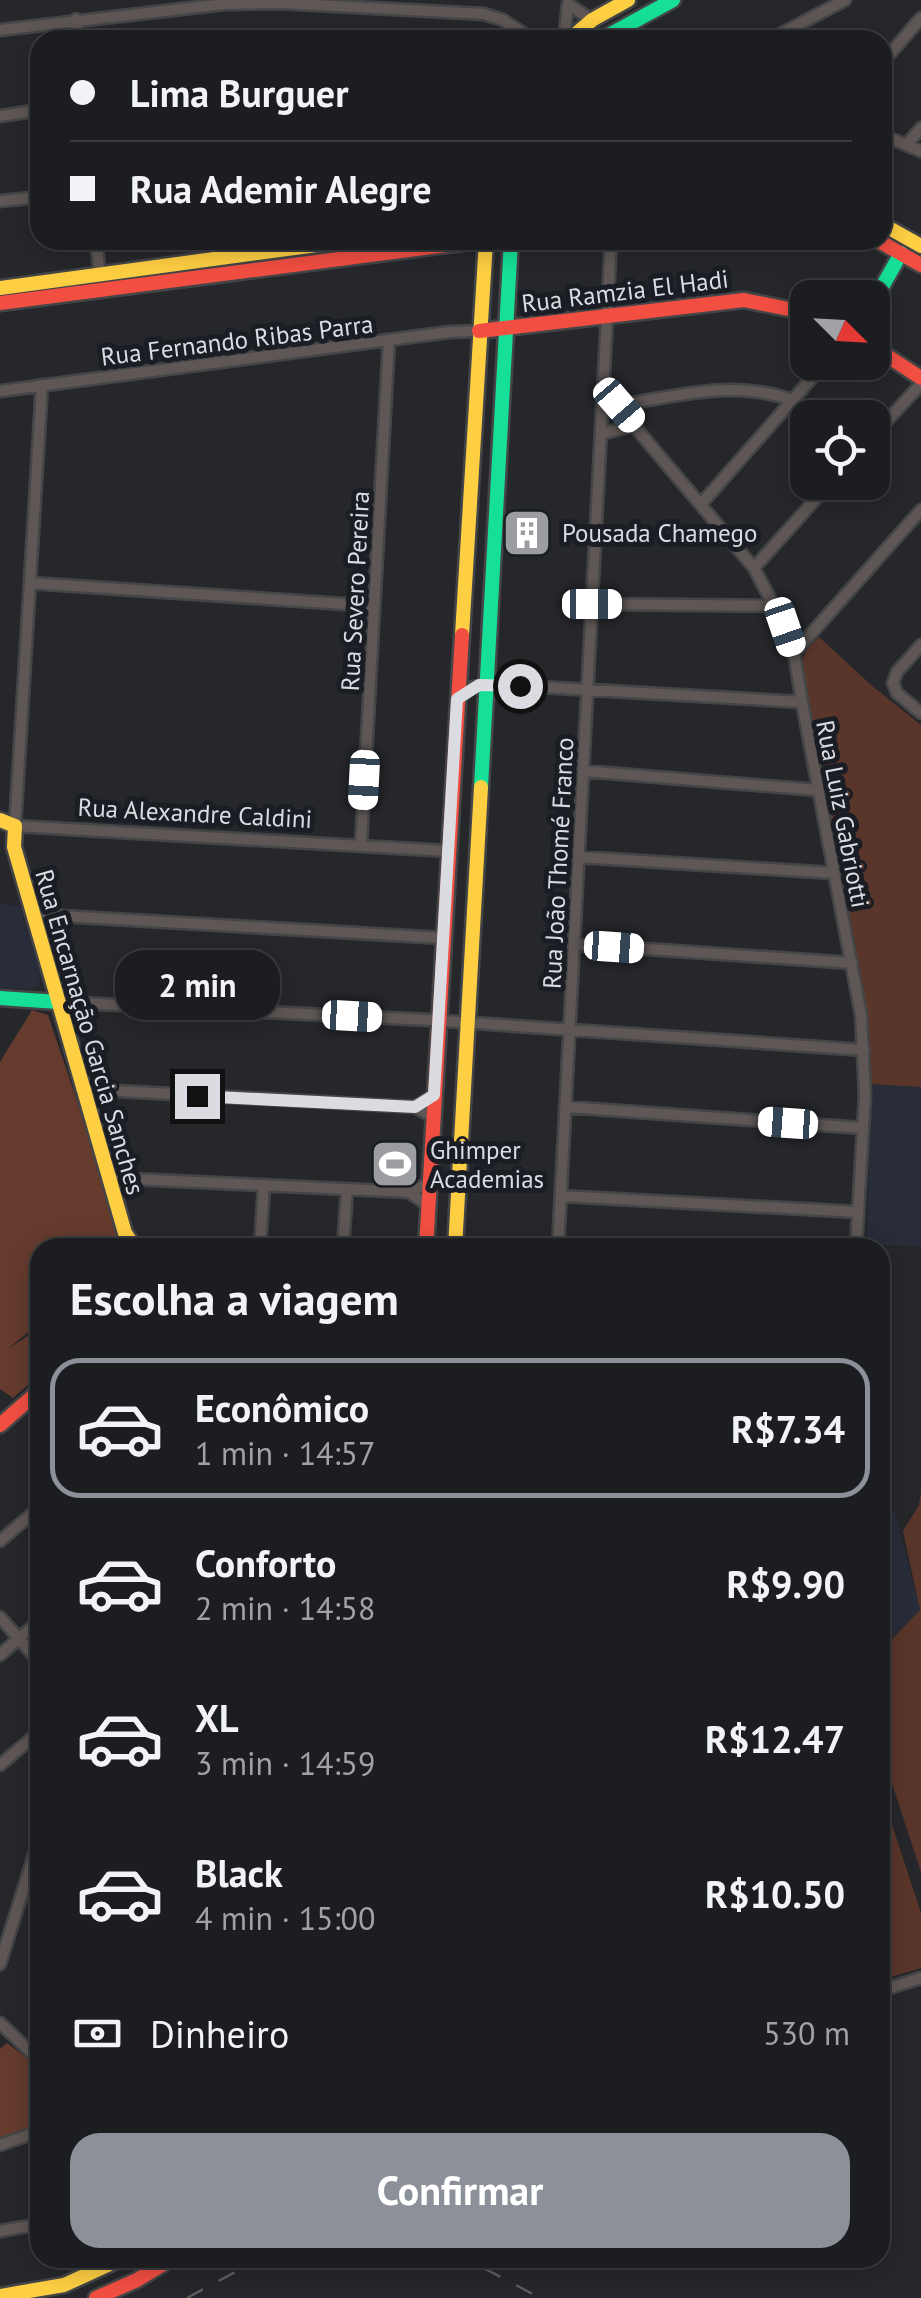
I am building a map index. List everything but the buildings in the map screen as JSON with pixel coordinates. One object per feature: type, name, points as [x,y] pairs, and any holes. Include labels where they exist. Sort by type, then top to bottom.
[{"type":"main road","points":[[580,30],[628,0]]},
{"type":"main road","points":[[618,30],[673,0]]},
{"type":"main road","points":[[892,230],[921,246]]},
{"type":"main road","points":[[892,248],[921,265]]},
{"type":"main road","points":[[0,288],[283,250]]},
{"type":"main road","points":[[324,263],[364,250]]},
{"type":"main road","points":[[0,303],[416,250]]},
{"type":"main road","points":[[426,1238],[485,250]]},
{"type":"main road","points":[[456,1238],[511,250]]},
{"type":"main road","points":[[886,280],[901,253]]},
{"type":"main road","name":"Rua Ramzia El Hadi","points":[[479,331],[744,300],[790,309]]},
{"type":"main road","points":[[890,359],[921,381]]},
{"type":"main road","name":"Rua Encarnação Garcia Sanches","points":[[8,823],[128,1238]]},
{"type":"main road","points":[[26,1000],[41,993],[50,976]]},
{"type":"main road","points":[[0,998],[58,1002]]},
{"type":"main road","points":[[0,1425],[30,1399]]},
{"type":"main road","points":[[0,2296],[78,2280],[102,2268]]},
{"type":"main road","points":[[96,2298],[156,2268]]},
{"type":"street","points":[[788,30],[845,0]]},
{"type":"street","points":[[0,30],[225,2],[484,14],[518,30]]},
{"type":"street","points":[[568,2],[592,20]]},
{"type":"street","points":[[567,30],[568,2]]},
{"type":"street","points":[[892,51],[921,18]]},
{"type":"street","points":[[76,19],[77,30]]},
{"type":"street","points":[[0,116],[30,112]]},
{"type":"street","points":[[908,144],[921,128]]},
{"type":"street","points":[[892,138],[921,151]]},
{"type":"street","points":[[0,201],[30,197]]},
{"type":"street","points":[[97,250],[100,276]]},
{"type":"street","name":"Rua João Thomé Franco","points":[[558,1238],[610,250]]},
{"type":"street","name":"Rua Fernando Ribas Parra","points":[[0,391],[479,331]]},
{"type":"street","name":"Rua Severo Pereira","points":[[361,845],[389,340]]},
{"type":"street","points":[[619,405],[726,388],[770,392],[792,400],[810,380]]},
{"type":"street","points":[[890,416],[921,381]]},
{"type":"street","points":[[8,823],[30,583],[42,385]]},
{"type":"street","points":[[603,390],[754,568],[776,606],[794,653],[802,702]]},
{"type":"street","points":[[702,503],[790,402]]},
{"type":"street","points":[[600,434],[636,425]]},
{"type":"street","points":[[754,568],[816,500]]},
{"type":"street","points":[[794,653],[921,510]]},
{"type":"street","points":[[30,583],[374,606]]},
{"type":"street","points":[[592,604],[776,606]]},
{"type":"street","points":[[921,645],[897,672],[893,683],[896,694],[921,713]]},
{"type":"street","points":[[457,699],[463,692],[486,684]]},
{"type":"street","name":"Rua Luiz Gabriotti","points":[[486,684],[802,702],[852,963],[864,1050],[857,1238]]},
{"type":"street","points":[[583,771],[816,790]]},
{"type":"street","name":"Rua Alexandre Caldini","points":[[8,823],[448,851]]},
{"type":"street","points":[[578,857],[834,873]]},
{"type":"street","points":[[30,909],[60,916],[444,938]]},
{"type":"street","points":[[38,936],[46,920],[60,916]]},
{"type":"street","points":[[574,944],[852,963]]},
{"type":"street","points":[[58,1002],[438,1021],[864,1050]]},
{"type":"street","points":[[65,1028],[68,1012],[80,1003]]},
{"type":"street","points":[[82,1089],[415,1107],[433,1117]]},
{"type":"street","points":[[415,1107],[434,1095]]},
{"type":"street","points":[[565,1107],[863,1128]]},
{"type":"street","points":[[109,1178],[409,1192],[430,1183]]},
{"type":"street","points":[[261,1238],[264,1186]]},
{"type":"street","points":[[344,1238],[347,1189]]},
{"type":"street","points":[[409,1192],[428,1204]]},
{"type":"street","points":[[560,1196],[858,1212]]},
{"type":"street","points":[[0,1541],[30,1516]]},
{"type":"street","points":[[0,1617],[30,1651]]},
{"type":"street","points":[[0,1654],[30,1629]]},
{"type":"street","points":[[0,1765],[30,1741]]},
{"type":"street","points":[[0,1964],[30,1868]]},
{"type":"street","points":[[890,1988],[921,1978]]},
{"type":"street","points":[[0,2023],[30,2053]]},
{"type":"street","points":[[0,2145],[30,2134]]},
{"type":"street","points":[[0,2231],[30,2226]]},
{"type":"shaded area","points":[[819,637],[921,725],[921,1087],[870,1084],[869,1026],[799,671],[806,650]]},
{"type":"shaded area","points":[[0,904],[20,906],[41,977],[37,986],[30,989],[0,988]]},
{"type":"shaded area","points":[[32,1010],[48,1015],[123,1238],[30,1238],[30,1330],[8,1349],[30,1335],[30,1383],[13,1398],[0,1389],[0,1062]]},
{"type":"shaded area","points":[[870,1084],[921,1087],[921,1246],[890,1245],[890,1238],[867,1238]]},
{"type":"shaded area","points":[[921,1492],[921,1872],[890,1777],[890,1642],[920,1610],[903,1531],[919,1505]]},
{"type":"shaded area","points":[[890,1512],[895,1512],[920,1610],[890,1642]]},
{"type":"shaded area","points":[[890,1818],[921,1913],[921,1968],[890,1977]]},
{"type":"shaded area","points":[[7,2043],[30,2060],[30,2130],[0,2141],[0,2049]]},
{"type":"railway","points":[[187,2298],[243,2268]]},
{"type":"railway","points":[[484,2268],[540,2298]]},
{"type":"traffic: fast","points":[[618,30],[673,0]]},
{"type":"traffic: fast","points":[[481,787],[510,250]]},
{"type":"traffic: fast","points":[[886,280],[901,253]]},
{"type":"traffic: fast","points":[[0,998],[58,1002]]},
{"type":"traffic: slow","points":[[580,30],[628,0]]},
{"type":"traffic: slow","points":[[892,230],[921,246]]},
{"type":"traffic: slow","points":[[0,288],[280,250]]},
{"type":"traffic: slow","points":[[462,635],[485,250]]},
{"type":"traffic: slow","points":[[456,1238],[481,787]]},
{"type":"traffic: slow","points":[[0,820],[15,826],[14,847],[128,1238]]},
{"type":"traffic: slow","points":[[0,2296],[64,2285],[101,2268]]},
{"type":"traffic: jam","points":[[892,249],[921,265]]},
{"type":"traffic: jam","points":[[0,303],[409,250]]},
{"type":"traffic: jam","points":[[479,331],[744,300],[790,309]]},
{"type":"traffic: jam","points":[[890,358],[921,378]]},
{"type":"traffic: jam","points":[[427,1238],[462,635]]},
{"type":"traffic: jam","points":[[0,1425],[30,1399]]},
{"type":"traffic: jam","points":[[96,2298],[157,2268]]},
{"type":"place","name":"Pousada Chamego","points":[[527,533]]},
{"type":"place","name":"Ghimper Academias","points":[[395,1164]]},
{"type":"route","points":[[197,1096],[415,1107],[434,1095],[457,699],[479,685],[520,686]]}]
